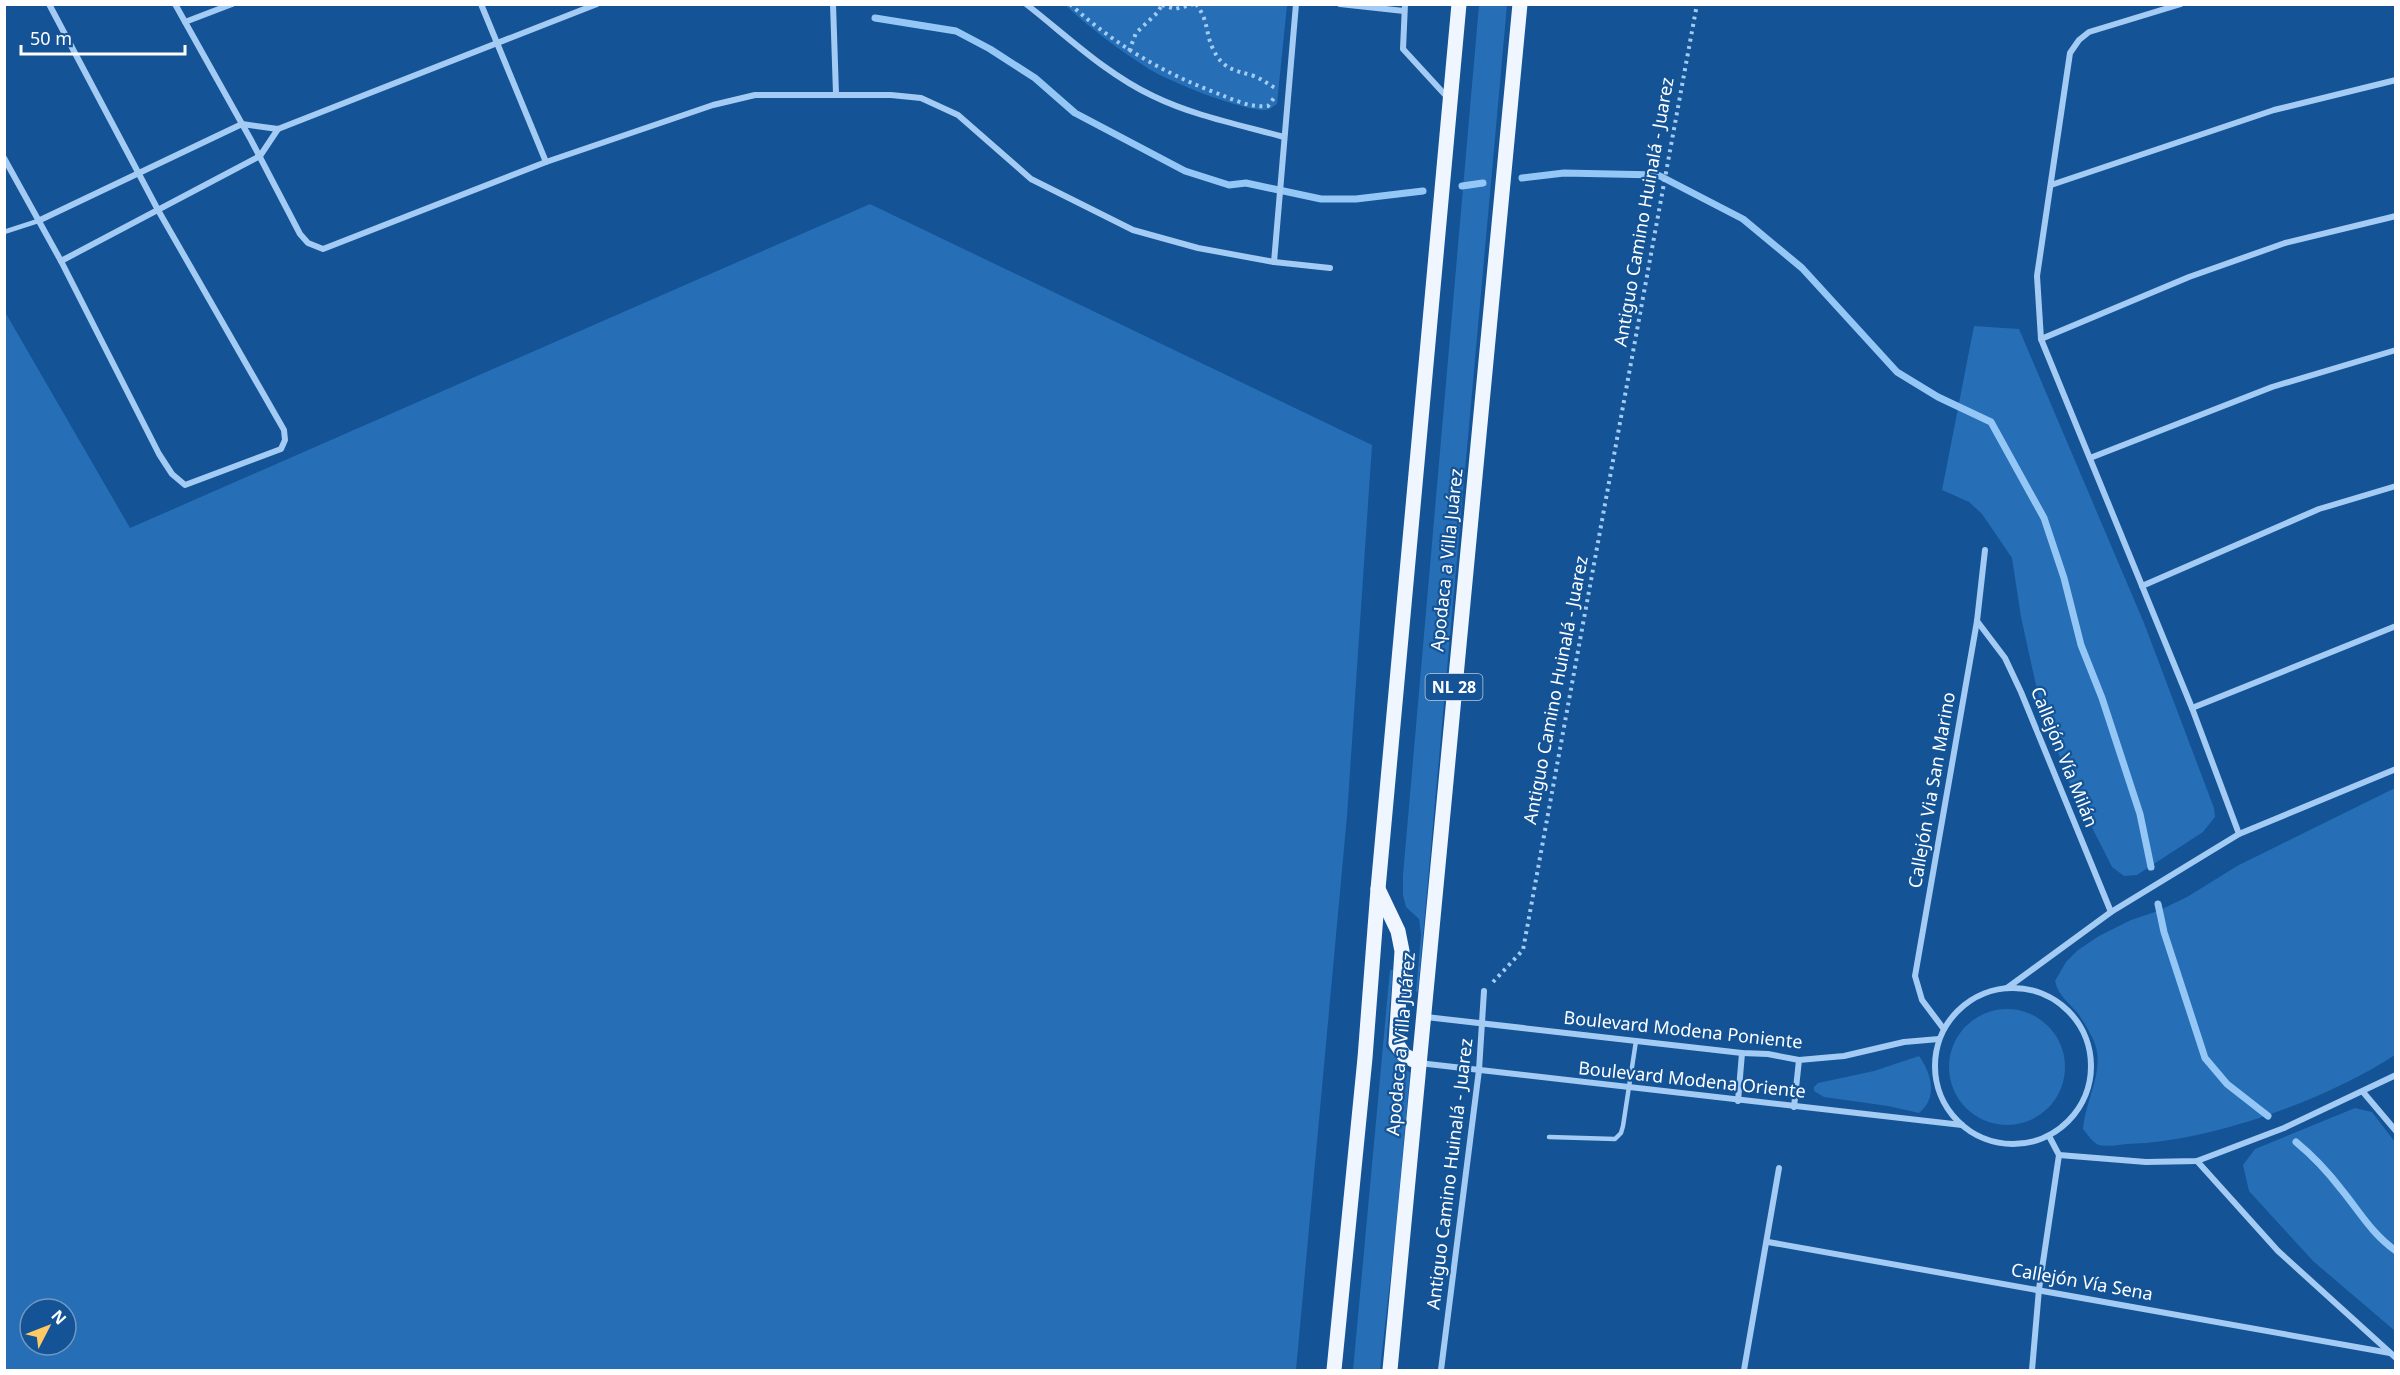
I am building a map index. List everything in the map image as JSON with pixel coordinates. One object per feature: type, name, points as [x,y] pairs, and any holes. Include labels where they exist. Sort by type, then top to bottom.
[{"type":"main road","name":"Apodaca a Villa Juárez","points":[[1334,1371],[1365,1058],[1378,889],[1459,4]]},
{"type":"main road","name":"Apodaca a Villa Juárez","points":[[1390,1371],[1520,4]]},
{"type":"main road","points":[[1378,889],[1398,931],[1402,951],[1396,1043],[1404,1055],[1419,1063]]},
{"type":"street","points":[[4,158],[61,261],[159,454],[172,474],[185,484],[281,449],[285,440],[284,430],[159,210],[49,4]]},
{"type":"street","points":[[175,4],[260,156],[300,234],[308,243],[323,249],[546,162],[714,105],[754,95],[891,95],[921,98],[958,115],[1031,179],[1133,230],[1198,248],[1274,262],[1330,268]]},
{"type":"street","points":[[185,22],[232,4]]},
{"type":"street","points":[[481,4],[546,162]]},
{"type":"street","points":[[38,221],[242,124],[278,129],[597,4]]},
{"type":"street","points":[[832,4],[836,94]]},
{"type":"street","points":[[1026,4],[1125,81],[1152,96],[1284,137]]},
{"type":"street","points":[[1274,262],[1296,4]]},
{"type":"street","points":[[1340,4],[1404,8],[1403,49],[1450,101]]},
{"type":"street","points":[[2181,4],[2095,30],[2085,35],[2070,53],[2037,276],[2041,339],[2192,708],[2239,834]]},
{"type":"street","points":[[2051,185],[2274,110],[2396,80]]},
{"type":"street","points":[[61,261],[260,156],[278,129]]},
{"type":"street","points":[[2041,339],[2189,277],[2285,243],[2396,216]]},
{"type":"street","points":[[2090,458],[2272,387],[2396,350]]},
{"type":"street","points":[[2142,586],[2319,509],[2396,486]]},
{"type":"street","name":"Callejón Via San Marino","points":[[1943,1028],[1922,1000],[1916,976],[1977,621],[1985,550]]},
{"type":"street","name":"Callejón Vía Milán","points":[[1977,621],[2005,658],[2021,692],[2111,912]]},
{"type":"street","points":[[2192,708],[2396,626]]},
{"type":"street","points":[[2007,988],[2034,991],[2059,1003],[2078,1022],[2088,1047],[2091,1075],[2083,1101],[2067,1123],[2049,1136],[2032,1142],[2008,1144],[1983,1138],[1962,1125],[1945,1105],[1936,1080],[1935,1054],[1943,1028],[1962,1006],[1975,997],[2007,988],[2111,912],[2239,834],[2396,769]]},
{"type":"street","name":"Antiguo Camino Huinalá - Juarez","points":[[1441,1371],[1479,1070],[1484,992]]},
{"type":"street","name":"Boulevard Modena Poniente","points":[[1422,1017],[1768,1054],[1799,1060],[1844,1056],[1904,1042],[1939,1039]]},
{"type":"street","points":[[1738,1101],[1742,1053]]},
{"type":"street","points":[[1794,1107],[1799,1060]]},
{"type":"street","name":"Boulevard Modena Oriente","points":[[1419,1063],[1962,1125]]},
{"type":"street","points":[[2059,1155],[2146,1162],[2197,1161],[2284,1128],[2396,1075]]},
{"type":"street","points":[[2363,1092],[2396,1131]]},
{"type":"street","points":[[2032,1371],[2039,1289],[2059,1155],[2049,1136]]},
{"type":"street","points":[[2197,1161],[2278,1251],[2396,1358]]},
{"type":"street","points":[[1744,1371],[1779,1168]]},
{"type":"street","name":"Callejón Vía Sena","points":[[1768,1242],[2390,1353]]},
{"type":"lane","points":[[4,232],[38,221]]},
{"type":"lane","points":[[1549,1137],[1615,1139],[1623,1125],[1636,1041]]},
{"type":"path","points":[[1070,4],[1090,23],[1157,68],[1253,106],[1271,104],[1276,77]]},
{"type":"path","points":[[1129,51],[1136,33],[1162,5],[1175,9],[1195,4],[1206,20],[1212,48],[1221,62],[1235,72],[1257,77],[1275,88]]},
{"type":"path","name":"Antiguo Camino Huinalá - Juarez","points":[[1484,992],[1523,950],[1697,4]]},
{"type":"shaded area","points":[[1065,5],[1287,5],[1277,104],[1266,110],[1250,108],[1220,100],[1172,81],[1127,54]]},
{"type":"shaded area","points":[[1479,5],[1507,5],[1418,991],[1416,992],[1421,935],[1419,919],[1406,907],[1403,895],[1403,875]]},
{"type":"shaded area","points":[[870,204],[1372,445],[1347,816],[1296,1370],[5,1370],[5,312],[130,528]]},
{"type":"shaded area","points":[[1974,326],[2019,329],[2144,623],[2214,808],[2215,817],[2203,832],[2137,875],[2124,876],[2112,867],[2068,780],[2039,699],[2021,617],[2012,558],[1982,514],[1969,502],[1942,490]]},
{"type":"shaded area","points":[[2395,788],[2395,1055],[2336,1088],[2266,1116],[2230,1127],[2194,1136],[2109,1146],[2099,1145],[2090,1138],[2083,1129],[2097,1073],[2097,1050],[2083,1021],[2062,995],[2055,981],[2066,962],[2078,950],[2099,936],[2187,897],[2237,866]]},
{"type":"shaded area","points":[[1390,970],[1393,970],[1386,1047],[1410,1073],[1395,1237],[1380,1370],[1353,1370]]},
{"type":"shaded area","points":[[2007,1009],[2029,1013],[2048,1026],[2061,1045],[2065,1067],[2061,1089],[2048,1108],[2029,1121],[2007,1125],[1985,1121],[1966,1108],[1953,1089],[1949,1067],[1953,1045],[1966,1026],[1985,1013]]},
{"type":"shaded area","points":[[1919,1056],[1930,1078],[1931,1093],[1925,1107],[1919,1113],[1824,1097],[1814,1091],[1818,1083],[1874,1071]]},
{"type":"shaded area","points":[[2355,1108],[2372,1112],[2395,1142],[2395,1331],[2313,1261],[2249,1191],[2243,1165],[2255,1149]]},
{"type":"waterway","points":[[875,18],[956,31],[990,49],[1035,78],[1075,113],[1185,171],[1229,185],[1246,183],[1321,199],[1356,199],[1423,191]]},
{"type":"waterway","points":[[1522,178],[1564,173],[1658,175],[1743,219],[1802,268],[1897,372],[1938,397],[1991,422],[2044,518],[2064,578],[2081,645],[2102,698],[2140,814],[2151,867]]},
{"type":"waterway","points":[[1462,186],[1483,183]]},
{"type":"waterway","points":[[2158,904],[2164,932],[2205,1058],[2227,1084],[2268,1116]]},
{"type":"waterway","points":[[2296,1142],[2331,1176],[2373,1230],[2396,1251]]}]
